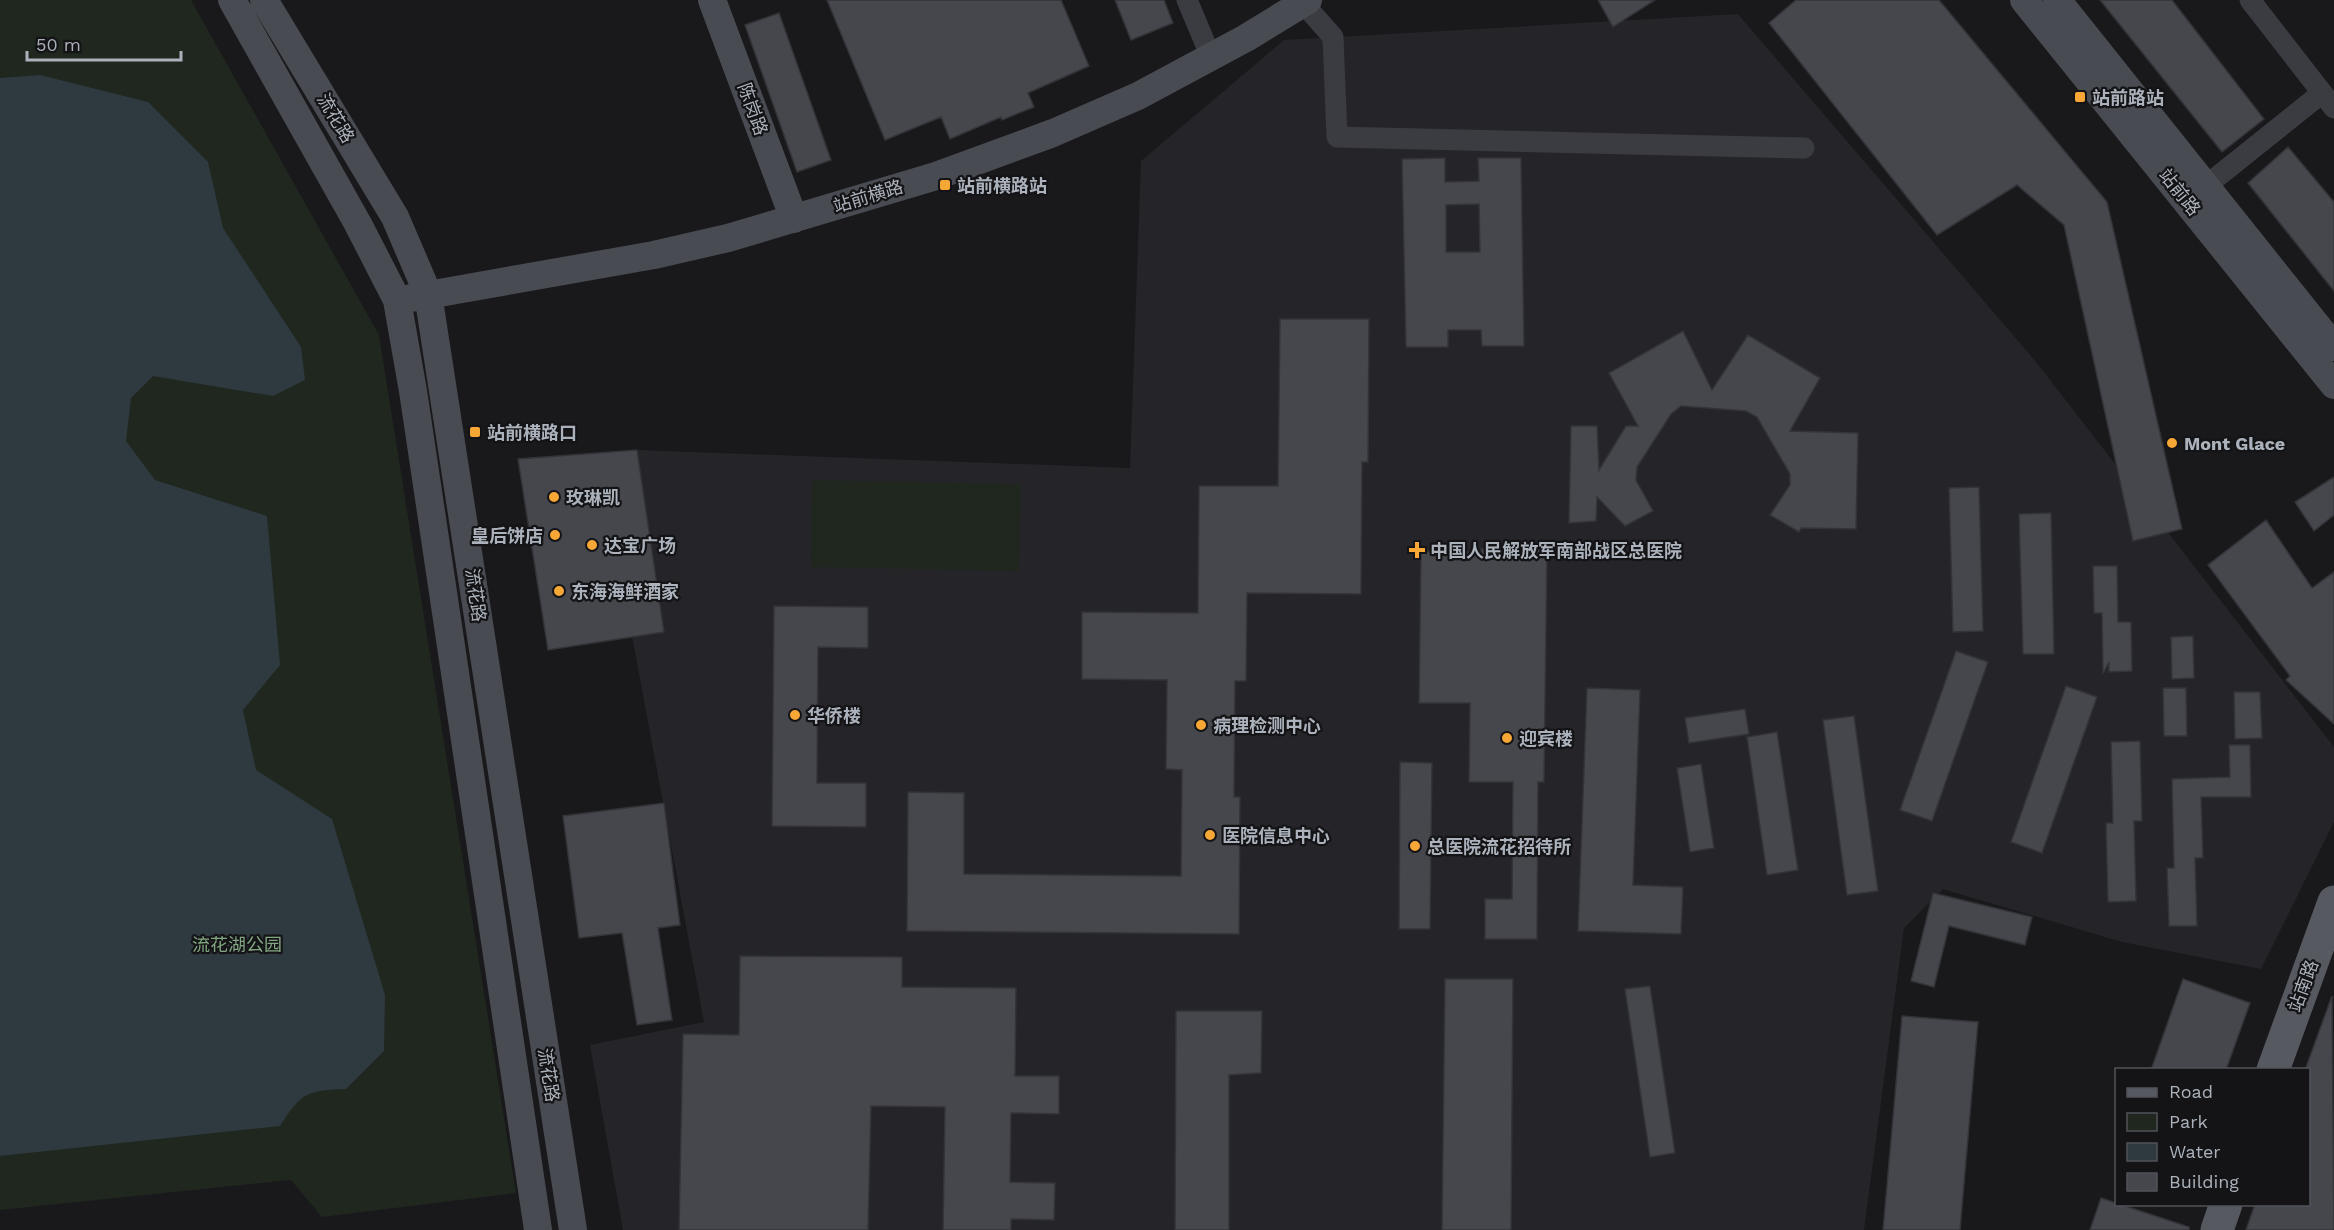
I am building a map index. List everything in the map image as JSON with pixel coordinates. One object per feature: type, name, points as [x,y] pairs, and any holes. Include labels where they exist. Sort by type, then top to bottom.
[{"type":"main road","name":"站南路","points":[[2274,1068],[2334,902]]},
{"type":"main road","points":[[2217,1230],[2225,1206]]},
{"type":"street","name":"流花路","points":[[232,0],[352,214],[397,300],[412,381],[538,1230]]},
{"type":"street","name":"流花路","points":[[264,0],[394,218],[412,253],[428,294],[573,1230]]},
{"type":"street","name":"陈岗路","points":[[712,0],[794,219]]},
{"type":"street","points":[[1187,0],[1211,57]]},
{"type":"street","name":"站前路","points":[[2024,0],[2334,385]]},
{"type":"street","points":[[2206,185],[2328,100],[2250,0]]},
{"type":"street","name":"站前路","points":[[2059,1],[2334,347]]},
{"type":"street","name":"站前横路","points":[[397,300],[654,255],[728,238],[936,176],[1053,134],[1138,96],[1211,57],[1305,2]]},
{"type":"street","points":[[1305,2],[1333,37],[1337,137],[1804,148]]},
{"type":"shaded area","name":"中国人民解放军南部战区总医院","points":[[1738,14],[2037,363],[2334,747],[2334,822],[2261,969],[2122,942],[1943,889],[1904,928],[1864,1230],[623,1230],[590,1045],[704,1022],[632,636],[664,631],[637,450],[1130,468],[1141,161],[1284,40]]},
{"type":"green space","name":"流花湖公园","points":[[0,0],[191,0],[379,335],[516,1193],[322,1217],[291,1180],[0,1210]]},
{"type":"green space","points":[[812,480],[1021,484],[1019,571],[811,567]]},
{"type":"water","points":[[40,75],[148,102],[208,162],[223,228],[301,347],[305,380],[273,396],[153,376],[131,398],[126,441],[155,480],[267,516],[280,665],[243,710],[256,770],[332,819],[385,995],[384,1051],[346,1089],[314,1092],[300,1100],[280,1126],[0,1156],[0,78]]},
{"type":"building","points":[[827,0],[1061,0],[1089,66],[1028,93],[1034,107],[1002,120],[1001,117],[950,139],[941,117],[885,140]]},
{"type":"building","points":[[1115,0],[1164,0],[1173,23],[1131,40]]},
{"type":"building","points":[[1598,0],[1655,0],[1613,27]]},
{"type":"building","points":[[1796,0],[1939,0],[2107,202],[2182,529],[2133,541],[2064,225],[2017,185],[1937,235],[1769,23]]},
{"type":"building","points":[[2100,0],[2172,0],[2264,119],[2222,152]]},
{"type":"building","points":[[779,13],[831,160],[797,172],[745,25]]},
{"type":"building","points":[[2288,147],[2334,202],[2334,291],[2248,183]]},
{"type":"building","points":[[1445,158],[1445,182],[1479,181],[1478,158],[1521,158],[1524,346],[1482,346],[1481,330],[1448,330],[1448,347],[1406,347],[1402,159]],"holes":[[[1479,204],[1480,252],[1446,252],[1446,205]]]},
{"type":"building","points":[[1280,319],[1369,319],[1368,462],[1362,462],[1361,594],[1247,593],[1246,681],[1235,681],[1234,797],[1240,797],[1239,934],[907,931],[908,792],[964,793],[964,874],[1181,876],[1182,770],[1166,769],[1167,680],[1082,679],[1082,612],[1198,613],[1199,486],[1278,486]]},
{"type":"building","points":[[1683,331],[1712,390],[1748,335],[1820,378],[1790,431],[1858,433],[1856,529],[1801,528],[1799,532],[1770,515],[1790,485],[1790,474],[1757,417],[1746,411],[1681,406],[1671,414],[1637,467],[1636,480],[1653,511],[1625,526],[1597,497],[1596,521],[1569,523],[1571,426],[1597,426],[1599,470],[1626,426],[1638,426],[1609,373]]},
{"type":"building","name":"达宝广场","points":[[637,450],[664,632],[548,650],[518,459]]},
{"type":"building","points":[[2334,477],[2334,515],[2314,531],[2295,502]]},
{"type":"building","points":[[1979,487],[1983,631],[1953,632],[1949,488]]},
{"type":"building","points":[[2051,513],[2054,654],[2023,654],[2019,514]]},
{"type":"building","points":[[2266,520],[2312,588],[2334,572],[2334,724],[2286,680],[2290,676],[2208,565]]},
{"type":"building","points":[[1481,549],[1547,549],[1544,782],[1538,782],[1537,939],[1485,939],[1485,899],[1512,899],[1513,782],[1469,782],[1470,703],[1419,703],[1421,551],[1481,552]]},
{"type":"building","points":[[2093,566],[2117,566],[2118,622],[2131,622],[2132,671],[2109,672],[2109,662],[2103,674],[2102,613],[2094,613]]},
{"type":"building","name":"华侨楼","points":[[774,606],[868,607],[868,648],[818,647],[817,783],[866,783],[866,827],[772,826]]},
{"type":"building","points":[[2193,636],[2194,678],[2172,679],[2171,637]]},
{"type":"building","points":[[1956,651],[1988,662],[1932,821],[1900,810]]},
{"type":"building","points":[[2066,686],[2097,697],[2042,853],[2011,842]]},
{"type":"building","points":[[1587,688],[1640,690],[1633,885],[1683,887],[1681,934],[1578,931]]},
{"type":"building","points":[[2163,688],[2186,688],[2187,736],[2164,736]]},
{"type":"building","points":[[2234,692],[2260,692],[2262,738],[2235,739]]},
{"type":"building","points":[[1745,709],[1749,734],[1689,743],[1685,718]]},
{"type":"building","points":[[1854,716],[1878,891],[1847,895],[1823,720]]},
{"type":"building","points":[[1777,732],[1798,870],[1767,875],[1747,737]]},
{"type":"building","points":[[2140,741],[2142,821],[2134,821],[2136,901],[2108,902],[2106,823],[2113,823],[2111,742]]},
{"type":"building","points":[[2229,745],[2250,745],[2251,797],[2201,797],[2203,858],[2195,858],[2197,926],[2169,926],[2167,868],[2174,868],[2172,779],[2230,777]]},
{"type":"building","name":"总医院流花招待所","points":[[1400,762],[1432,763],[1430,929],[1399,929]]},
{"type":"building","points":[[1701,764],[1714,848],[1690,852],[1677,768]]},
{"type":"building","points":[[664,803],[680,925],[658,928],[672,1020],[637,1025],[622,933],[579,938],[563,816]]},
{"type":"building","points":[[1933,893],[2032,917],[2025,945],[1949,926],[1934,987],[1911,981]]},
{"type":"building","points":[[740,956],[902,957],[902,987],[1016,988],[1015,1076],[1059,1076],[1059,1114],[1011,1113],[1010,1182],[1055,1183],[1054,1220],[1011,1219],[1011,1230],[943,1230],[945,1107],[871,1106],[868,1230],[679,1230],[683,1034],[739,1035]]},
{"type":"building","points":[[1445,979],[1513,979],[1511,1230],[1442,1230]]},
{"type":"building","points":[[2183,979],[2250,1003],[2227,1068],[2152,1068]]},
{"type":"building","points":[[1650,986],[1675,1153],[1650,1157],[1625,989]]},
{"type":"building","points":[[2332,996],[2334,1230],[2246,1230],[2254,1206],[2310,1206],[2310,1068],[2306,1068]]},
{"type":"building","points":[[1176,1011],[1262,1011],[1261,1073],[1229,1075],[1229,1230],[1175,1230]]},
{"type":"building","points":[[1902,1016],[1978,1022],[1960,1230],[1883,1230]]},
{"type":"building","points":[[2101,1198],[2115,1203],[2115,1206],[2125,1206],[2189,1227],[2189,1230],[2090,1230]]},
{"type":"place","name":"站前路站","points":[[2080,97]]},
{"type":"place","name":"站前横路站","points":[[945,185]]},
{"type":"place","name":"站前横路口","points":[[475,432]]},
{"type":"place","name":"Mont Glace","points":[[2172,443]]},
{"type":"place","name":"玫琳凯","points":[[554,497]]},
{"type":"place","name":"皇后饼店","points":[[555,535]]},
{"type":"place","name":"达宝广场","points":[[592,545]]},
{"type":"place","name":"中国人民解放军南部战区总医院","points":[[1417,550]]},
{"type":"place","name":"东海海鲜酒家","points":[[559,591]]},
{"type":"place","name":"华侨楼","points":[[795,715]]},
{"type":"place","name":"病理检测中心","points":[[1201,725]]},
{"type":"place","name":"迎宾楼","points":[[1507,738]]},
{"type":"place","name":"医院信息中心","points":[[1210,835]]},
{"type":"place","name":"总医院流花招待所","points":[[1415,846]]}]
